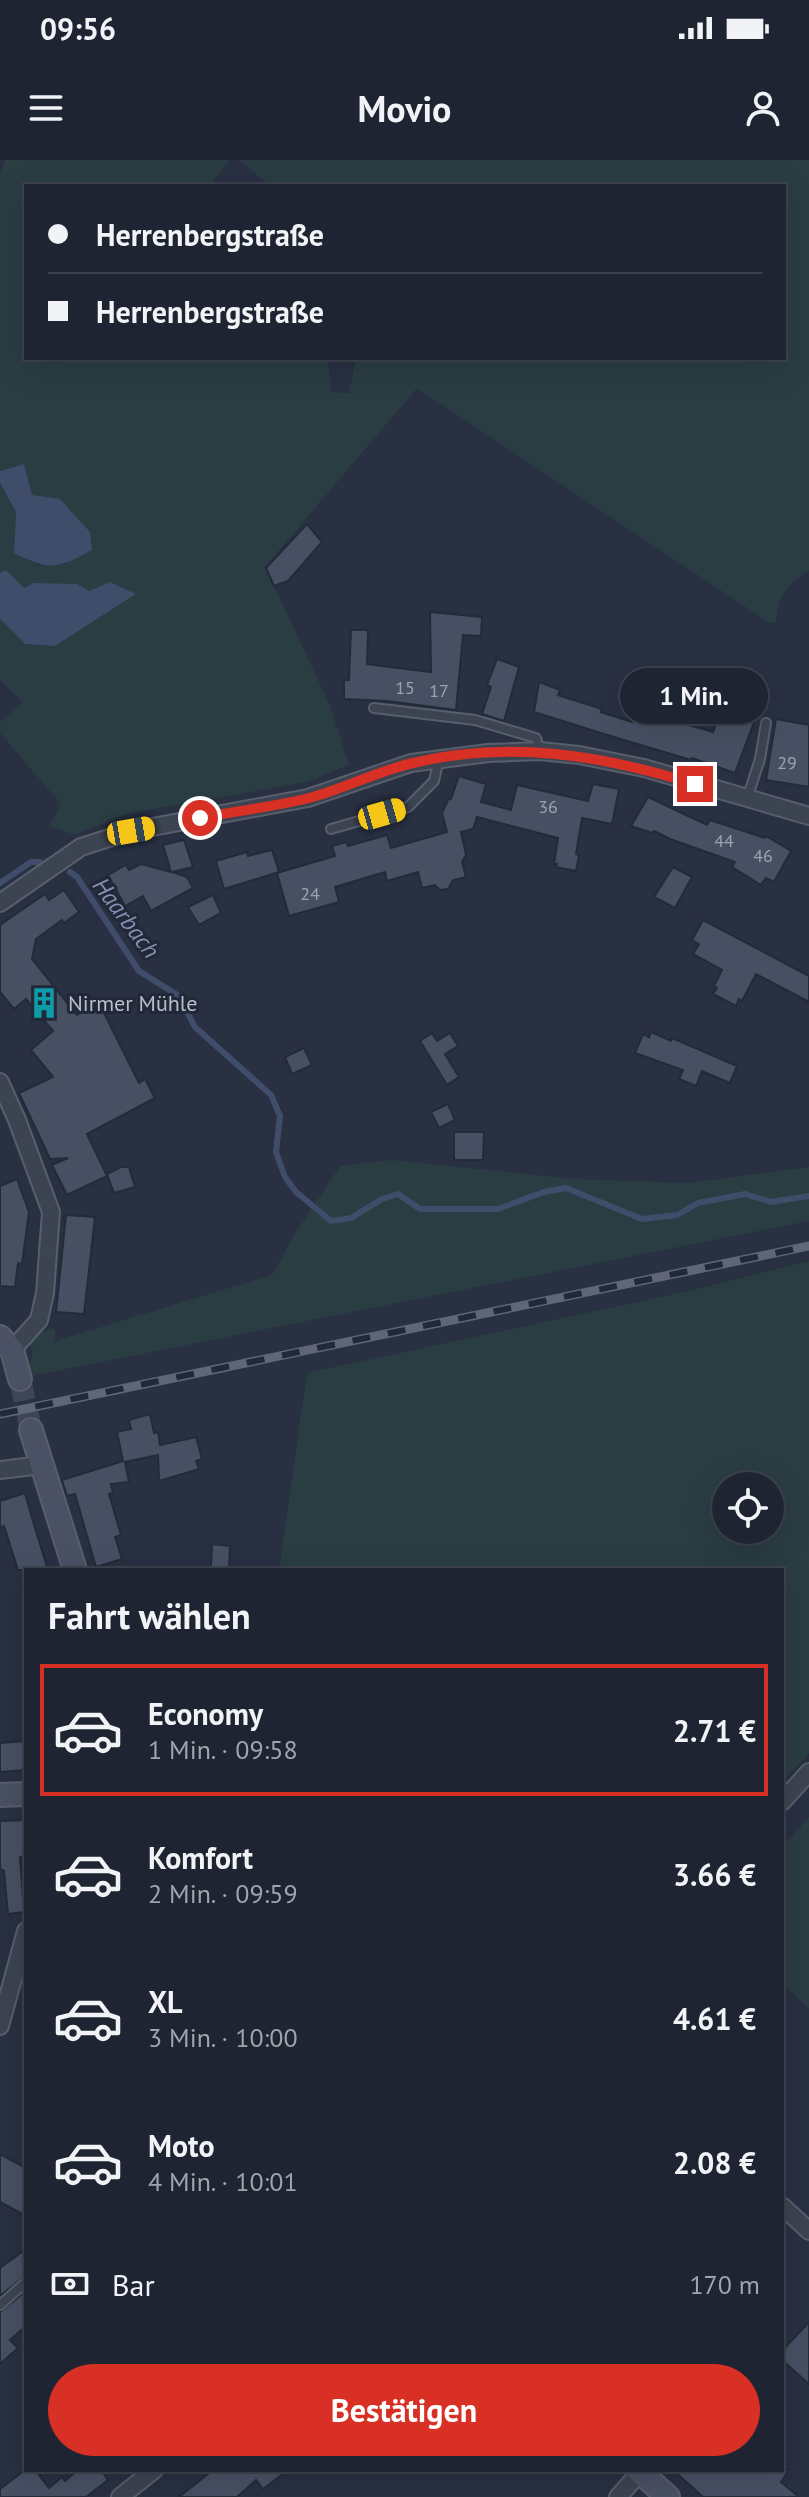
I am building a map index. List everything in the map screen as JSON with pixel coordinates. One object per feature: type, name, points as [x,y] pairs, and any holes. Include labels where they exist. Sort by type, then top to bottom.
[{"type":"street","points":[[0,903],[81,847],[131,831],[308,798],[411,763],[488,753],[540,751],[579,755],[644,768],[809,816]]},
{"type":"street","points":[[0,1082],[51,1212],[45,1293],[39,1320],[6,1343],[20,1379]]},
{"type":"street","points":[[31,1430],[74,1568]]},
{"type":"street","points":[[0,1470],[41,1465]]},
{"type":"street","points":[[784,1800],[809,1772]]},
{"type":"street","points":[[0,1795],[24,1794]]},
{"type":"street","points":[[0,2026],[24,1938]]},
{"type":"street","points":[[784,2208],[809,2231]]},
{"type":"street","points":[[120,2497],[151,2472]]},
{"type":"street","points":[[618,2497],[638,2472]]},
{"type":"street","points":[[640,2472],[668,2497]]},
{"type":"lane","points":[[374,708],[475,720],[536,738],[540,751]]},
{"type":"lane","points":[[747,800],[760,759],[766,723]]},
{"type":"lane","points":[[331,829],[408,807],[434,781],[439,759]]},
{"type":"lane","points":[[0,2305],[24,2284]]},
{"type":"shaded area","points":[[5,160],[230,160],[212,184],[24,184],[24,360],[328,360],[331,391],[349,394],[356,360],[786,360],[786,184],[268,184],[239,160],[809,160],[809,570],[785,592],[776,622],[768,622],[417,388],[265,567],[329,703],[349,765],[307,782],[126,814],[75,835],[49,826],[61,804],[0,733],[0,722],[23,702],[0,680],[0,619],[25,644],[55,646],[136,594],[24,588],[6,570],[0,573],[0,483],[16,512],[14,553],[39,565],[67,564],[32,495],[24,464],[0,471],[0,176]]},
{"type":"shaded area","points":[[392,1160],[575,1179],[689,1183],[809,1167],[809,1221],[31,1376],[29,1370],[33,1350],[28,1343],[37,1332],[55,1328],[55,1341],[272,1275],[294,1235],[340,1166]]},
{"type":"shaded area","points":[[809,1261],[809,1753],[784,1781],[784,1568],[279,1568],[307,1373],[693,1290]]},
{"type":"shaded area","points":[[809,1817],[809,2009],[784,1984],[784,1845]]},
{"type":"water","points":[[24,464],[32,495],[60,499],[90,532],[92,550],[53,565],[36,563],[14,553],[16,512],[0,483],[0,471]]},
{"type":"water","points":[[6,570],[24,588],[34,583],[77,584],[89,591],[110,582],[136,594],[55,646],[25,644],[0,619],[0,573]]},
{"type":"building","points":[[307,524],[322,542],[288,581],[274,586],[266,568]]},
{"type":"building","points":[[430,612],[482,617],[481,636],[463,635],[456,710],[344,699],[344,680],[349,680],[351,630],[368,630],[367,664],[431,672]]},
{"type":"building","points":[[497,659],[519,667],[504,721],[482,714],[491,687],[487,685]]},
{"type":"building","points":[[539,682],[560,690],[558,695],[632,722],[638,710],[713,732],[718,720],[727,724],[737,697],[760,706],[735,773],[534,712]]},
{"type":"building","points":[[776,719],[809,725],[809,787],[766,780]]},
{"type":"building","points":[[459,776],[486,784],[481,802],[511,810],[517,785],[588,801],[593,784],[619,789],[612,824],[582,818],[576,871],[554,864],[558,838],[477,817],[473,829],[461,832],[466,855],[462,862],[466,877],[453,880],[448,889],[440,890],[435,885],[422,888],[418,872],[387,881],[385,872],[335,887],[339,902],[289,916],[277,873],[335,856],[332,846],[346,842],[348,846],[387,835],[391,848],[447,832],[442,813]]},
{"type":"building","points":[[648,797],[707,825],[710,820],[766,836],[791,851],[774,882],[766,878],[761,885],[732,867],[735,862],[654,831],[631,826]]},
{"type":"building","points":[[184,840],[193,867],[172,872],[187,877],[193,888],[151,911],[143,896],[125,906],[108,875],[126,865],[129,870],[141,864],[171,872],[163,845]]},
{"type":"building","points":[[272,850],[279,872],[224,889],[216,861],[247,852],[248,856]]},
{"type":"building","points":[[673,867],[692,877],[675,908],[654,897]]},
{"type":"building","points":[[64,890],[79,912],[36,939],[32,959],[77,1015],[94,1000],[103,1011],[139,1083],[145,1079],[155,1098],[87,1134],[107,1176],[67,1195],[52,1165],[68,1158],[50,1159],[19,1093],[53,1077],[31,1050],[53,1031],[26,999],[14,1009],[0,992],[0,925],[45,894],[49,900]]},
{"type":"building","points":[[213,895],[221,913],[199,925],[188,907]]},
{"type":"building","points":[[703,920],[809,976],[809,1002],[756,974],[742,1001],[739,999],[736,1006],[713,994],[722,970],[693,954],[699,944],[692,940]]},
{"type":"building","points":[[651,1032],[737,1066],[730,1083],[702,1071],[696,1086],[679,1079],[683,1070],[635,1053],[643,1034],[649,1037]]},
{"type":"building","points":[[432,1033],[437,1041],[450,1033],[458,1046],[445,1054],[459,1077],[447,1085],[420,1041]]},
{"type":"building","points":[[304,1048],[312,1065],[292,1074],[285,1057]]},
{"type":"building","points":[[448,1104],[455,1120],[439,1128],[431,1112]]},
{"type":"building","points":[[454,1132],[484,1132],[483,1160],[454,1160]]},
{"type":"building","points":[[121,1167],[129,1167],[135,1187],[114,1193],[107,1174]]},
{"type":"building","points":[[17,1179],[29,1212],[22,1264],[18,1263],[15,1287],[0,1286],[0,1186]]},
{"type":"building","points":[[66,1215],[95,1217],[84,1314],[56,1312]]},
{"type":"building","points":[[150,1414],[160,1445],[196,1437],[202,1459],[196,1461],[199,1469],[159,1481],[158,1455],[125,1462],[129,1482],[111,1484],[113,1493],[109,1494],[121,1535],[115,1537],[122,1559],[96,1567],[75,1494],[67,1496],[62,1480],[123,1461],[117,1432],[131,1429],[129,1420]]},
{"type":"building","points":[[25,1493],[47,1568],[18,1570],[4,1526],[0,1528],[0,1501]]},
{"type":"building","points":[[212,1544],[230,1546],[229,1567],[211,1567]]},
{"type":"building","points":[[24,1741],[24,1770],[0,1772],[0,1743]]},
{"type":"building","points":[[24,1820],[24,1856],[20,1857],[24,1912],[8,1914],[4,1871],[0,1869],[0,1821]]},
{"type":"building","points":[[0,2154],[24,2167],[24,2215],[0,2202]]},
{"type":"building","points":[[24,2250],[24,2277],[0,2296],[0,2268]]},
{"type":"building","points":[[24,2293],[24,2328],[10,2340],[18,2348],[0,2364],[0,2312]]},
{"type":"building","points":[[809,2322],[809,2384],[784,2362],[784,2349]]},
{"type":"building","points":[[789,2470],[781,2482],[799,2497],[703,2497],[675,2472]]},
{"type":"building","points":[[24,2471],[37,2472],[49,2488],[62,2477],[65,2481],[76,2472],[102,2472],[108,2480],[86,2497],[0,2497],[0,2489]]},
{"type":"building","points":[[210,2472],[285,2472],[263,2489],[256,2480],[237,2497],[179,2497]]},
{"type":"waterway","name":"Haarbach","points":[[0,883],[31,862],[40,862]]},
{"type":"waterway","name":"Haarbach","points":[[70,872],[77,877],[139,971],[179,996],[195,1027],[271,1095],[280,1116],[276,1152],[285,1177],[296,1192],[331,1221],[351,1218],[382,1199],[398,1194],[420,1209],[498,1209],[544,1192],[566,1188],[642,1219],[677,1215],[698,1203],[745,1194],[771,1202],[809,1196]]},
{"type":"tunnel","points":[[20,1379],[31,1430]]},
{"type":"railway","points":[[0,1414],[809,1246]]},
{"type":"place","name":"Nirmer Mühle","points":[[44,1003]]},
{"type":"route","points":[[200,818],[308,798],[411,763],[488,753],[540,751],[579,755],[644,768],[695,784]]}]
